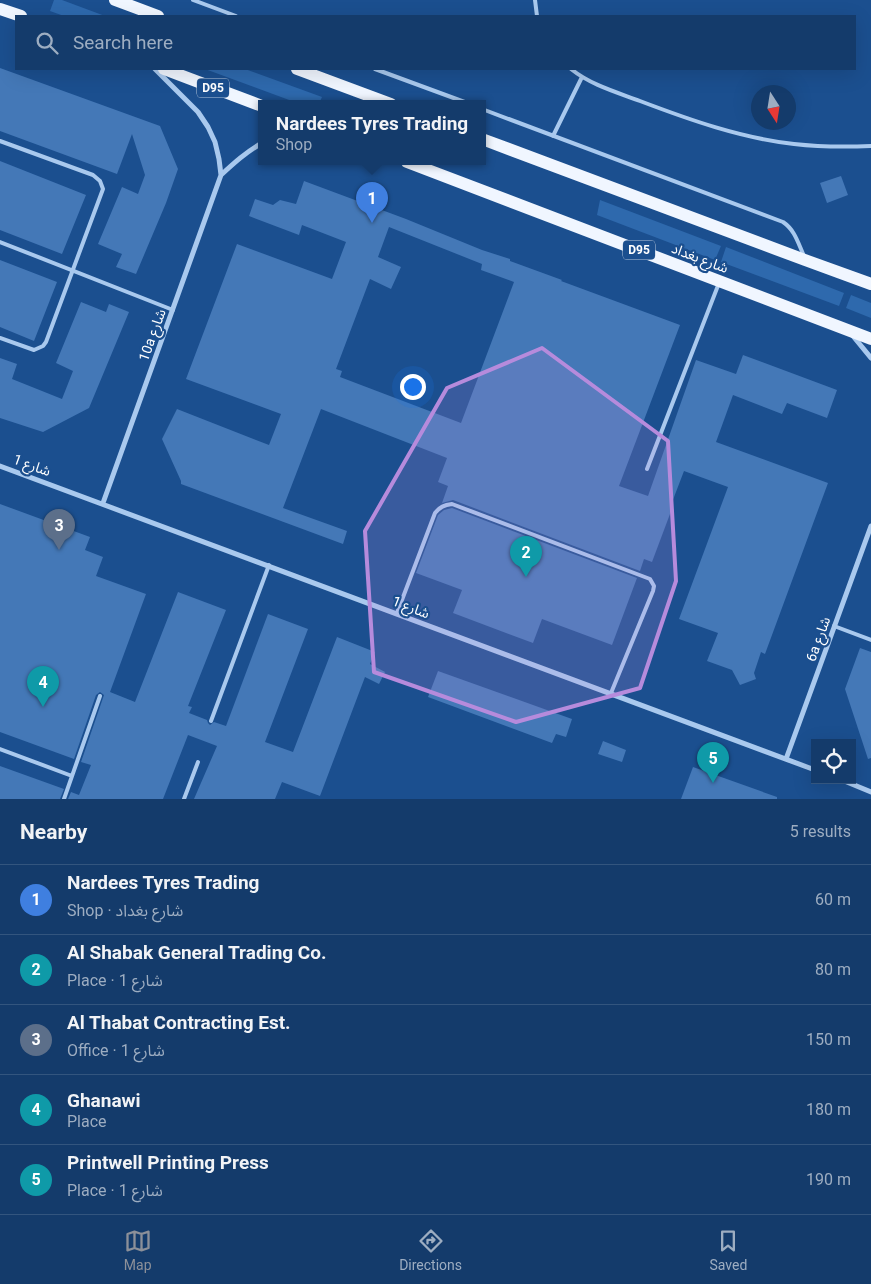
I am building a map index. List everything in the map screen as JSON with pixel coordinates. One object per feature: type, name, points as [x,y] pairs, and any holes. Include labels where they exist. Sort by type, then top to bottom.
[{"type":"main road","points":[[115,0],[155,15]]},
{"type":"main road","points":[[0,9],[18,15]]},
{"type":"main road","name":"D95","points":[[167,70],[258,104]]},
{"type":"main road","points":[[300,70],[380,100]]},
{"type":"main road","points":[[486,140],[871,284]]},
{"type":"main road","name":"شارع بغداد","points":[[414,165],[871,339]]},
{"type":"street","name":"10a شارع","points":[[103,503],[221,175],[220,159],[208,127],[198,112],[156,70]]},
{"type":"street","name":"10a شارع","points":[[221,175],[237,160],[258,146]]},
{"type":"street","points":[[850,331],[871,358]]},
{"type":"street","name":"شارع 1","points":[[0,466],[811,768]]},
{"type":"street","name":"6a شارع","points":[[786,759],[871,526]]},
{"type":"street","points":[[852,784],[871,792]]},
{"type":"lane","points":[[193,0],[233,15]]},
{"type":"lane","points":[[535,0],[537,15]]},
{"type":"lane","points":[[378,70],[459,100]]},
{"type":"lane","points":[[572,70],[596,84],[722,130],[804,145],[871,146]]},
{"type":"lane","points":[[554,136],[582,77]]},
{"type":"lane","points":[[486,110],[783,222],[795,235],[805,260]]},
{"type":"lane","points":[[0,141],[93,175],[100,181],[103,189],[46,342],[43,346],[29,350],[0,338]]},
{"type":"lane","points":[[0,242],[173,310]]},
{"type":"lane","points":[[647,469],[720,281]]},
{"type":"lane","points":[[396,613],[435,513],[438,509],[452,504],[650,579],[654,586],[654,591],[611,693]]},
{"type":"lane","points":[[211,721],[269,565]]},
{"type":"lane","points":[[834,626],[871,640]]},
{"type":"lane","points":[[64,799],[100,696]]},
{"type":"lane","points":[[0,749],[72,776]]},
{"type":"lane","points":[[184,799],[198,762]]},
{"type":"highlighted area","points":[[542,348],[668,441],[676,581],[640,688],[516,722],[374,672],[365,531],[447,388]]},
{"type":"shaded area","points":[[54,0],[62,0],[102,15],[61,15],[50,11]]},
{"type":"shaded area","points":[[208,70],[248,70],[322,97],[321,100],[289,100]]},
{"type":"shaded area","points":[[600,200],[721,246],[715,260],[597,215]]},
{"type":"shaded area","points":[[726,247],[844,293],[839,306],[721,262]]},
{"type":"shaded area","points":[[851,295],[871,303],[871,318],[846,308]]},
{"type":"building","points":[[0,68],[160,126],[178,169],[136,274],[116,267],[122,254],[98,244],[122,187],[138,194],[145,175],[132,134],[117,174],[0,131]]},
{"type":"building","points":[[0,161],[86,195],[62,254],[0,230]]},
{"type":"building","points":[[841,176],[848,195],[827,203],[820,183]]},
{"type":"building","points":[[304,181],[680,325],[619,486],[648,496],[696,360],[736,374],[743,355],[837,390],[827,418],[787,403],[782,414],[733,395],[716,442],[828,483],[765,654],[761,652],[754,673],[756,679],[740,685],[732,670],[707,661],[718,633],[679,619],[728,487],[684,471],[652,562],[644,559],[640,571],[453,500],[442,503],[448,486],[438,482],[447,458],[321,409],[283,508],[347,531],[343,544],[181,484],[162,439],[177,409],[269,445],[281,414],[186,379],[237,244],[332,279],[346,242],[302,225],[299,235],[249,216],[255,199],[273,205],[280,200],[296,204]],"holes":[[[389,227],[482,264],[481,270],[514,282],[461,423],[340,377],[342,371],[336,369],[370,279],[391,289],[401,267],[378,257]]]},
{"type":"building","points":[[0,260],[57,282],[34,341],[0,327]]},
{"type":"building","points":[[81,302],[106,312],[109,304],[129,312],[89,408],[43,432],[0,418],[0,358],[17,364],[12,379],[62,399],[73,371],[56,363]]},
{"type":"building","points":[[0,504],[90,537],[85,550],[103,557],[96,576],[146,594],[110,692],[135,702],[178,592],[226,610],[188,706],[192,707],[189,713],[207,720],[210,725],[214,722],[226,726],[268,614],[308,629],[265,742],[293,752],[337,637],[375,652],[370,664],[385,672],[379,684],[365,677],[320,796],[282,782],[275,799],[194,799],[217,746],[188,735],[163,799],[68,799],[71,792],[79,795],[91,765],[81,762],[104,695],[100,692],[96,695],[74,759],[0,732]]},
{"type":"building","points":[[452,508],[637,578],[612,645],[542,619],[533,643],[453,613],[462,590],[416,573],[438,515],[444,510]]},
{"type":"building","points":[[860,648],[871,652],[871,758],[868,759],[845,689]]},
{"type":"building","points":[[438,671],[572,719],[566,737],[556,734],[552,743],[428,697]]},
{"type":"building","points":[[603,741],[626,750],[622,762],[598,754]]},
{"type":"building","points":[[0,766],[64,789],[60,799],[0,799]]},
{"type":"building","points":[[693,767],[777,797],[777,799],[681,799]]},
{"type":"place","name":"Nardees Tyres Trading","points":[[372,223]]},
{"type":"place","name":"Al Thabat Contracting Est.","points":[[59,550]]},
{"type":"place","name":"Al Shabak General Trading Co.","points":[[526,577]]},
{"type":"place","name":"Ghanawi","points":[[43,707]]},
{"type":"place","name":"Printwell Printing Press","points":[[713,783]]}]
